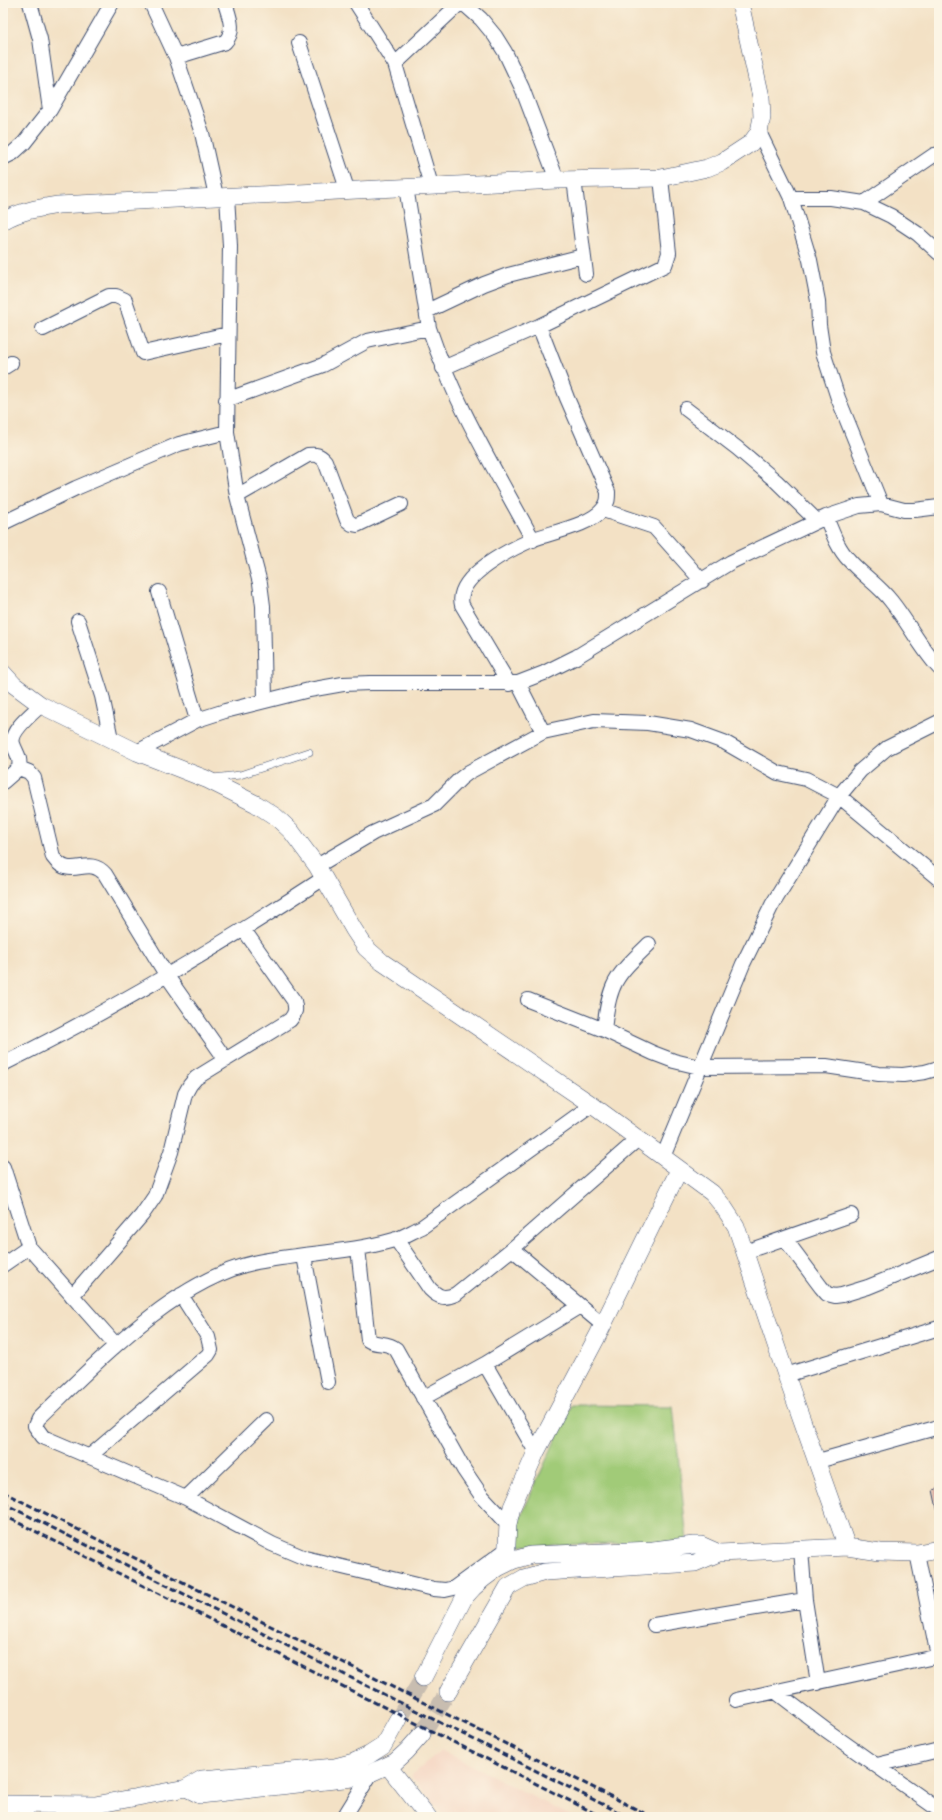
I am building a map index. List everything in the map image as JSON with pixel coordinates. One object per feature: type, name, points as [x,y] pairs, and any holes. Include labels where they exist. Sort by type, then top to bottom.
[{"type":"street","points":[[30,3],[40,39],[50,110]]},
{"type":"street","points":[[3,158],[13,153],[24,144],[50,110],[112,3]]},
{"type":"street","points":[[151,3],[176,56],[222,196],[230,246],[226,400],[227,432],[237,496],[261,591],[263,606],[265,700]]},
{"type":"street","points":[[176,56],[224,42],[229,38],[231,27],[225,3]]},
{"type":"street","points":[[356,3],[394,64],[431,185]]},
{"type":"street","points":[[394,64],[460,3]]},
{"type":"street","points":[[463,3],[481,19],[496,36],[505,52],[522,88],[557,180]]},
{"type":"street","points":[[3,221],[12,215],[34,208],[58,205],[222,196],[279,195],[347,189],[431,185],[574,179],[661,178],[707,168],[722,162],[751,143],[758,132],[762,117],[761,97],[740,3]]},
{"type":"street","points":[[299,43],[347,189]]},
{"type":"street","points":[[758,132],[791,198],[810,260],[818,301],[818,325],[823,352],[838,398],[881,504]]},
{"type":"street","points":[[864,203],[934,155],[939,154]]},
{"type":"street","points":[[443,368],[539,326],[665,265],[668,259],[669,247],[661,178]]},
{"type":"street","points":[[574,179],[586,274]]},
{"type":"street","points":[[406,187],[429,328],[443,368],[533,540]]},
{"type":"street","points":[[791,198],[830,198],[864,203],[891,216],[918,234],[939,253]]},
{"type":"street","points":[[427,311],[484,284],[508,275],[583,256]]},
{"type":"street","points":[[43,329],[109,296],[116,296],[125,300],[128,306],[143,353],[228,334]]},
{"type":"street","points":[[539,326],[567,398],[608,492],[607,503],[603,510],[590,519],[533,540],[485,566],[470,578],[461,596],[462,605],[543,732]]},
{"type":"street","points":[[226,400],[323,365],[367,341],[429,328]]},
{"type":"street","points":[[686,409],[821,519],[848,560],[883,591],[903,616],[916,638],[939,668]]},
{"type":"street","points":[[3,523],[76,488],[179,444],[227,432]]},
{"type":"street","points":[[237,496],[308,455],[315,454],[321,456],[325,461],[347,520],[352,524],[357,525],[401,504]]},
{"type":"street","points":[[137,752],[197,720],[265,700],[309,690],[343,684],[513,684],[544,673],[576,657],[731,562],[821,519],[859,506],[881,504],[904,510],[925,510],[939,507]]},
{"type":"street","points":[[603,510],[654,527],[702,581]]},
{"type":"street","points":[[159,592],[197,720]]},
{"type":"street","points":[[78,621],[102,696],[112,739]]},
{"type":"street","points":[[3,673],[14,685],[41,705],[137,752],[206,779],[256,804],[276,817],[291,831],[321,872],[366,948],[382,962],[592,1105],[712,1193],[724,1206],[736,1226],[786,1375],[818,1461],[847,1547]]},
{"type":"street","points":[[3,782],[19,768],[20,762],[12,738],[15,731],[41,705]]},
{"type":"street","points":[[3,1064],[76,1027],[167,976],[244,930],[373,833],[434,805],[469,772],[543,732],[594,722],[648,723],[691,730],[724,742],[778,772],[806,779],[839,796],[939,879]]},
{"type":"street","points":[[663,1157],[699,1067],[743,964],[772,905],[839,796],[860,772],[887,748],[939,722]]},
{"type":"street","points":[[19,768],[30,772],[34,778],[53,857],[61,867],[99,868],[105,874],[167,976],[226,1060]]},
{"type":"street","points":[[72,1296],[142,1215],[155,1196],[169,1159],[185,1094],[190,1085],[196,1078],[290,1020],[294,1015],[296,1009],[294,1001],[244,930]]},
{"type":"street","points":[[604,1030],[607,1003],[616,980],[622,971],[649,944]]},
{"type":"street","points":[[528,1000],[604,1030],[653,1053],[674,1061],[699,1067],[826,1066],[879,1074],[903,1075],[925,1072],[939,1068]]},
{"type":"street","points":[[592,1105],[422,1227],[396,1239],[358,1248],[257,1262],[224,1272],[181,1295],[116,1345],[38,1419],[35,1426],[43,1437],[186,1498],[272,1544],[305,1558],[434,1589],[445,1590],[454,1588],[506,1557],[653,1550],[694,1545],[701,1545],[719,1553]]},
{"type":"street","points":[[396,1239],[430,1289],[442,1298],[448,1298],[456,1294],[512,1249],[638,1139]]},
{"type":"street","points":[[3,1167],[29,1247],[116,1345]]},
{"type":"street","points":[[423,1678],[464,1598],[506,1557],[508,1524],[512,1507],[536,1452],[603,1325],[679,1170]]},
{"type":"street","points":[[745,1252],[851,1215]]},
{"type":"street","points":[[785,1239],[827,1294],[835,1296],[868,1287],[939,1258]]},
{"type":"street","points":[[3,1265],[29,1247]]},
{"type":"street","points":[[358,1248],[368,1340],[374,1343],[386,1343],[396,1349],[464,1470],[481,1495],[508,1524]]},
{"type":"street","points":[[512,1249],[603,1325]]},
{"type":"street","points":[[304,1256],[328,1382]]},
{"type":"street","points":[[90,1456],[208,1355],[211,1350],[208,1337],[181,1295]]},
{"type":"street","points":[[423,1398],[485,1364],[580,1306]]},
{"type":"street","points":[[786,1375],[939,1328]]},
{"type":"street","points":[[485,1364],[536,1452]]},
{"type":"street","points":[[186,1498],[266,1420]]},
{"type":"street","points":[[818,1461],[939,1427]]},
{"type":"street","points":[[448,1692],[508,1587],[524,1578],[545,1572],[695,1563],[719,1553],[847,1547],[880,1552],[917,1553],[939,1549]]},
{"type":"street","points":[[801,1549],[805,1600],[818,1683]]},
{"type":"street","points":[[736,1700],[938,1656],[917,1553]]},
{"type":"street","points":[[654,1625],[805,1600]]},
{"type":"street","points":[[776,1692],[826,1730],[939,1810]]},
{"type":"street","points":[[3,1804],[26,1811],[95,1805],[186,1788],[202,1779],[335,1767],[354,1762],[383,1746],[398,1719]]},
{"type":"street","points":[[186,1788],[200,1795],[362,1777],[370,1775],[388,1766],[407,1752],[422,1734]]},
{"type":"street","points":[[877,1765],[939,1750]]},
{"type":"street","points":[[388,1766],[428,1817]]},
{"type":"street","points":[[344,1817],[370,1775]]},
{"type":"lane","points":[[206,779],[240,775],[309,752]]},
{"type":"shaded area","points":[[441,1750],[573,1817],[445,1817],[411,1776]]},
{"type":"green space","points":[[571,1405],[673,1406],[687,1541],[518,1546],[517,1525]]},
{"type":"building","points":[[939,1488],[939,1513],[938,1513],[933,1490]]},
{"type":"tunnel","points":[[398,1719],[423,1678]]},
{"type":"tunnel","points":[[422,1734],[448,1692]]},
{"type":"railway","points":[[3,1492],[652,1817]]},
{"type":"railway","points":[[3,1503],[628,1817]]},
{"type":"railway","points":[[3,1515],[602,1817]]}]
